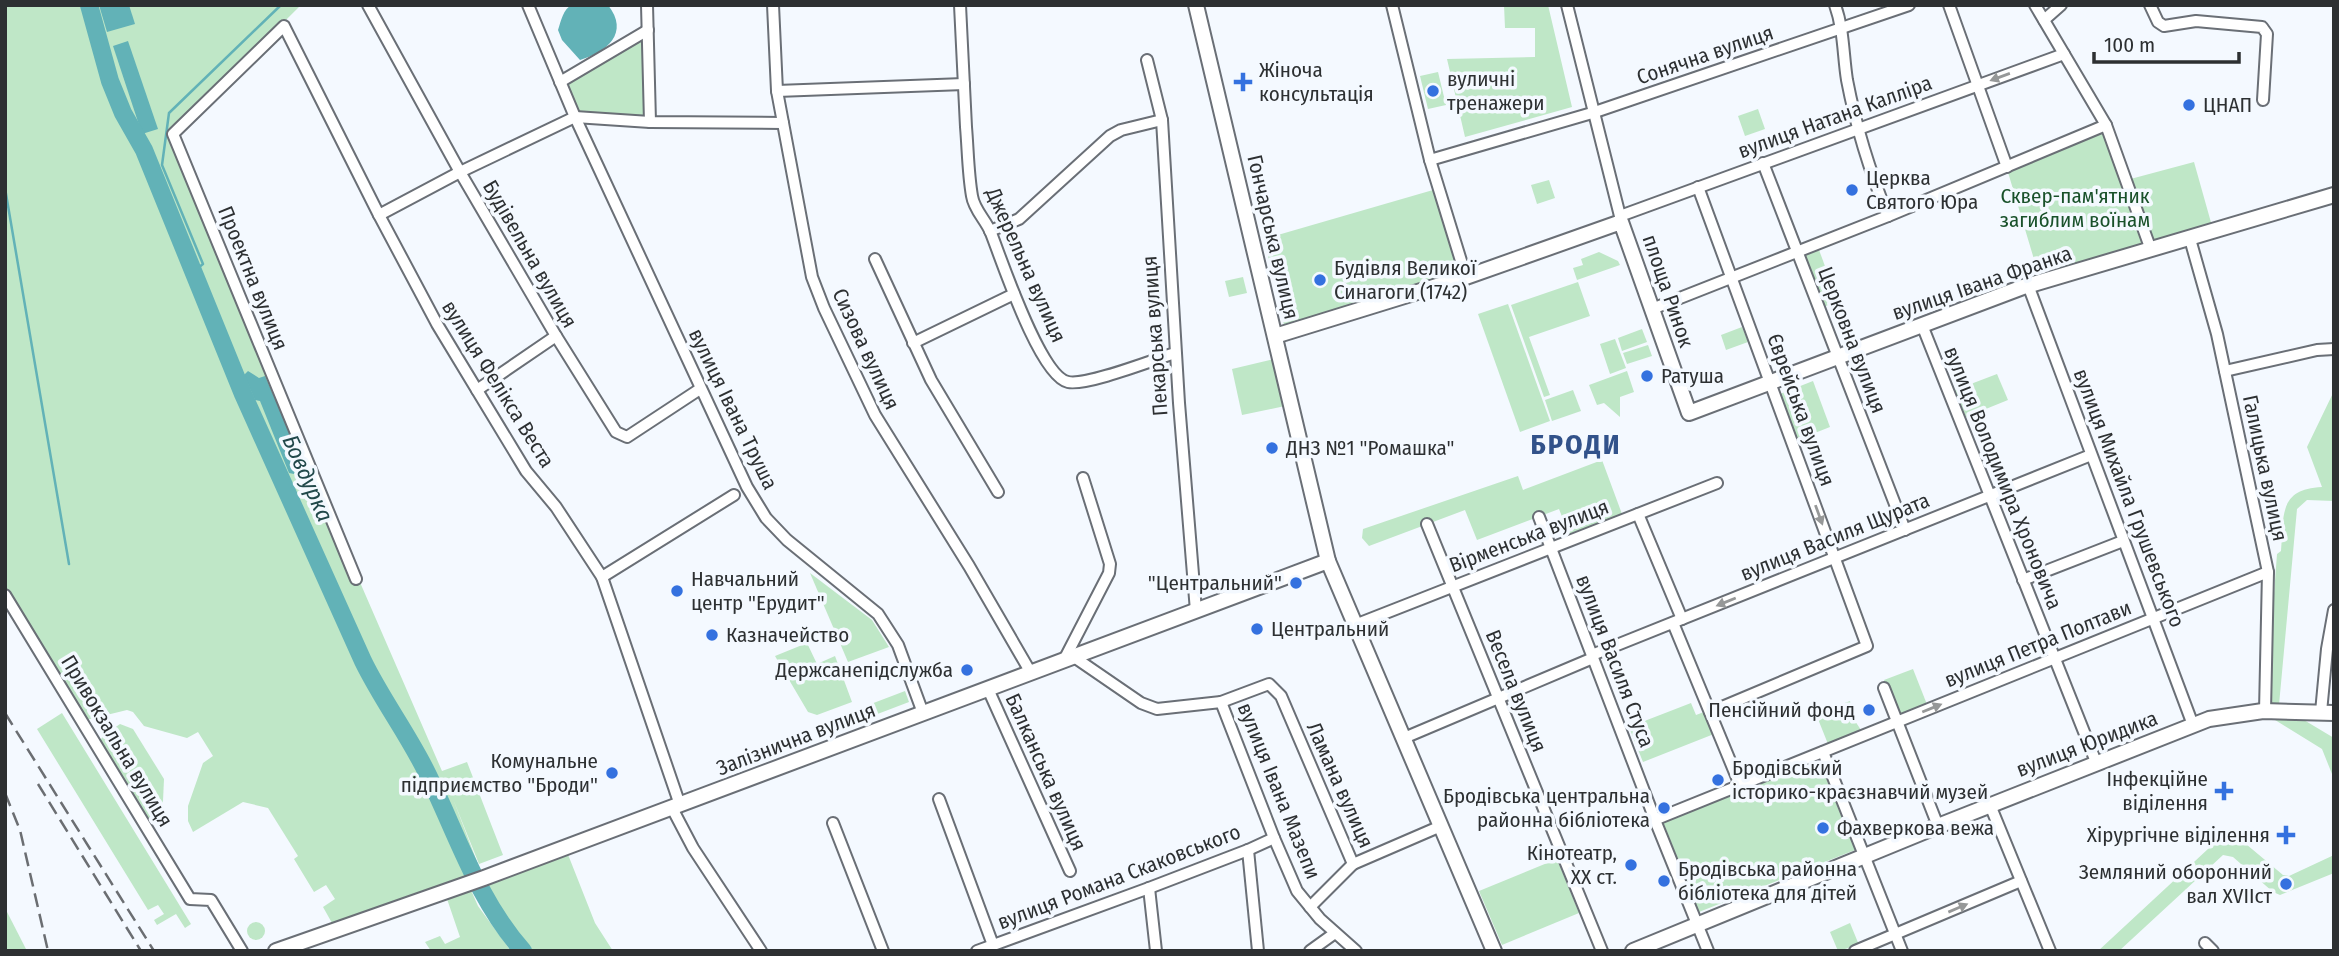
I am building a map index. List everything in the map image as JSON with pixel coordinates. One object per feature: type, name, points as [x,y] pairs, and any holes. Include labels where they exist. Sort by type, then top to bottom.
[{"type":"main road","name":"Гончарська вулиця","points":[[1196,5],[1275,336],[1465,277]]},
{"type":"main road","name":"вулиця Івана Франка","points":[[1689,413],[2028,285],[2334,195]]},
{"type":"main road","name":"площа Ринок","points":[[1465,277],[1621,219],[1689,413]]},
{"type":"main road","points":[[1275,336],[1328,561],[1494,951]]},
{"type":"main road","name":"Залізнична вулиця","points":[[276,951],[477,881],[1328,561]]},
{"type":"main road","name":"вулиця Юридика","points":[[1633,951],[1864,855],[2193,725],[2223,715],[2265,711],[2328,712]]},
{"type":"street","name":"Будівельна вулиця","points":[[368,5],[460,172],[609,424],[616,432],[627,437],[700,388]]},
{"type":"street","name":"вулиця Івана Труша","points":[[528,5],[575,117],[747,487],[766,518],[787,540],[878,614],[898,645],[923,713]]},
{"type":"street","points":[[647,5],[650,122]]},
{"type":"street","name":"Сизова вулиця","points":[[773,5],[778,91],[811,277],[875,415],[970,566],[1031,673]]},
{"type":"street","name":"Джерельна вулиця","points":[[960,5],[973,203],[990,230],[1030,332],[1051,368],[1059,378],[1068,382],[1096,378],[1175,353]]},
{"type":"street","points":[[1392,5],[1430,160],[1465,277]]},
{"type":"street","name":"площа Ринок","points":[[1567,5],[1592,113],[1621,219]]},
{"type":"street","points":[[1835,5],[1842,29],[1857,129],[1888,216]]},
{"type":"street","name":"Сонячна вулиця","points":[[1430,160],[1592,113],[1909,5]]},
{"type":"street","points":[[1949,5],[2007,167]]},
{"type":"street","points":[[2035,5],[2106,125],[2151,250]]},
{"type":"street","points":[[2044,20],[2061,5]]},
{"type":"street","points":[[2150,5],[2158,22],[2164,26],[2196,21],[2262,27],[2267,34],[2263,100]]},
{"type":"street","name":"вулиця Фелікса Веста","points":[[284,26],[437,324],[526,471],[556,507],[601,577],[676,806],[693,848],[761,951]]},
{"type":"street","name":"Проектна вулиця","points":[[284,26],[173,134],[356,579]]},
{"type":"street","points":[[560,82],[648,30]]},
{"type":"street","name":"вулиця Натана Калліра","points":[[1621,219],[1698,187],[2064,54]]},
{"type":"street","name":"Пекарська вулиця","points":[[1147,60],[1162,120],[1175,353],[1196,611]]},
{"type":"street","points":[[778,91],[964,84]]},
{"type":"street","points":[[379,215],[460,172],[575,117],[650,122],[783,123]]},
{"type":"street","points":[[990,230],[1019,219],[1110,136],[1121,130],[1162,120]]},
{"type":"street","points":[[1652,309],[1888,216],[2106,125]]},
{"type":"street","name":"Церковна вулиця","points":[[1763,163],[1905,530]]},
{"type":"street","name":"Єврейська вулиця","points":[[1698,187],[1867,646],[1710,712]]},
{"type":"street","name":"Галицька вулиця","points":[[2190,239],[2209,301],[2268,572],[2265,711]]},
{"type":"street","points":[[875,259],[931,380],[998,492]]},
{"type":"street","name":"вулиця Михайла Грушевського","points":[[2028,285],[2193,725]]},
{"type":"street","points":[[913,343],[1014,294]]},
{"type":"street","name":"вулиця Володимира Хроновича","points":[[1922,325],[2096,762]]},
{"type":"street","points":[[477,390],[556,337]]},
{"type":"street","points":[[2225,371],[2317,350],[2334,349]]},
{"type":"street","name":"вулиця Василя Щурата","points":[[1404,738],[1677,621],[2091,455]]},
{"type":"street","points":[[1069,659],[1110,564],[1083,478]]},
{"type":"street","name":"Вірменська вулиця","points":[[1356,625],[1717,483]]},
{"type":"street","points":[[601,577],[734,495]]},
{"type":"street","points":[[1639,514],[1710,712],[1740,785]]},
{"type":"street","name":"вулиця Василя Стуса","points":[[1539,517],[1654,820],[1708,951]]},
{"type":"street","name":"Весела вулиця","points":[[1427,524],[1602,951]]},
{"type":"street","points":[[2023,580],[2123,541]]},
{"type":"street","name":"вулиця Петра Полтави","points":[[1654,820],[2268,572]]},
{"type":"street","name":"Привокзальна вулиця","points":[[5,594],[190,899],[211,900],[242,951]]},
{"type":"street","points":[[2328,712],[2327,649],[2334,610]]},
{"type":"street","name":"вулиця Івана Мазепи","points":[[1069,659],[1142,703],[1157,709],[1222,702],[1288,873],[1310,907],[1356,951]]},
{"type":"street","name":"Ламана вулиця","points":[[1222,702],[1269,684],[1281,696],[1353,864],[1441,826]]},
{"type":"street","points":[[1884,688],[1938,826]]},
{"type":"street","name":"Балканська вулиця","points":[[988,689],[1070,871]]},
{"type":"street","points":[[1823,752],[1902,951]]},
{"type":"street","points":[[939,799],[993,945]]},
{"type":"street","points":[[1990,805],[2047,950]]},
{"type":"street","points":[[832,823],[883,951]]},
{"type":"street","name":"вулиця Романа Скаковського","points":[[977,951],[1149,888],[1274,838]]},
{"type":"street","points":[[1248,850],[1258,951]]},
{"type":"street","points":[[1310,907],[1353,864]]},
{"type":"street","points":[[1855,951],[2021,881]]},
{"type":"street","points":[[1149,888],[1156,951]]},
{"type":"street","points":[[1311,951],[1335,933]]},
{"type":"street","points":[[1009,938],[1014,951]]},
{"type":"green space","points":[[5,5],[301,5],[171,134],[352,583],[359,580],[442,771],[467,762],[503,855],[479,864],[453,799],[481,872],[332,923],[323,907],[335,899],[326,885],[314,892],[294,859],[298,856],[268,808],[243,802],[193,832],[188,821],[188,806],[203,763],[213,756],[198,732],[187,738],[144,726],[133,712],[127,710],[86,720],[5,588]]},
{"type":"green space","points":[[1504,5],[1548,5],[1572,107],[1465,137],[1447,59],[1535,57],[1535,28],[1505,28]]},
{"type":"green space","points":[[645,34],[647,118],[576,114],[563,83]]},
{"type":"green space","name":"вуличні тренажери","points":[[1438,72],[1446,105],[1428,109],[1420,76]]},
{"type":"green space","points":[[1758,109],[1765,129],[1745,136],[1738,116]]},
{"type":"green space","name":"Сквер-пам'ятник загиблим воїнам","points":[[2104,129],[2123,181],[2194,162],[2212,226],[2039,276],[2007,169]]},
{"type":"green space","points":[[1549,180],[1555,198],[1537,204],[1531,185]]},
{"type":"green space","points":[[1433,190],[1459,271],[1284,325],[1264,239]]},
{"type":"green space","points":[[1819,250],[1838,301],[1821,308],[1802,257]]},
{"type":"green space","points":[[1599,252],[1618,261],[1620,265],[1577,280],[1573,268],[1583,265],[1581,259]]},
{"type":"green space","points":[[1243,277],[1247,293],[1229,297],[1225,281]]},
{"type":"green space","points":[[1578,282],[1590,316],[1529,337],[1550,395],[1544,397],[1511,305]]},
{"type":"green space","points":[[1508,304],[1550,421],[1520,432],[1478,314]]},
{"type":"green space","points":[[1742,327],[1748,342],[1726,350],[1721,335]]},
{"type":"green space","points":[[1642,329],[1647,342],[1622,351],[1618,338]]},
{"type":"green space","points":[[1615,339],[1626,368],[1610,374],[1600,344]]},
{"type":"green space","points":[[1648,345],[1652,356],[1627,364],[1623,353]]},
{"type":"green space","points":[[1274,359],[1285,406],[1242,415],[1232,369]]},
{"type":"green space","points":[[1627,371],[1634,392],[1620,397],[1620,417],[1604,403],[1597,405],[1589,385]]},
{"type":"green space","points":[[1997,374],[2008,400],[1966,417],[1955,390]]},
{"type":"green space","points":[[1813,381],[1830,427],[1797,440],[1780,394]]},
{"type":"green space","points":[[1573,390],[1581,411],[1552,421],[1545,400]]},
{"type":"green space","points":[[2334,391],[2334,501],[2307,500],[2297,509],[2279,705],[2334,738],[2334,779],[2322,749],[2267,715],[2267,687],[2277,554],[2281,551],[2286,507],[2297,493],[2322,487],[2307,447]]},
{"type":"green space","points":[[1602,460],[1622,514],[1569,534],[1559,509],[1477,540],[1465,510],[1369,546],[1362,538],[1363,529],[1518,476],[1523,490]]},
{"type":"green space","points":[[810,573],[872,620],[889,647],[848,662]]},
{"type":"green space","points":[[807,643],[817,664],[835,656],[852,702],[817,715],[808,712],[775,656]]},
{"type":"green space","points":[[1913,669],[1928,707],[1899,719],[1884,680]]},
{"type":"green space","points":[[905,691],[909,702],[825,734],[821,723]]},
{"type":"green space","points":[[1850,701],[1855,721],[1861,730],[1828,744],[1816,714]]},
{"type":"green space","points":[[1691,703],[1696,715],[1704,712],[1714,734],[1643,762],[1629,727]]},
{"type":"green space","points":[[62,713],[191,924],[185,928],[176,914],[157,925],[154,920],[164,914],[158,905],[148,910],[37,729]]},
{"type":"green space","points":[[120,724],[133,729],[164,779],[163,801],[150,824],[98,744],[103,736]]},
{"type":"green space","points":[[1819,761],[1855,850],[1699,912],[1663,822]]},
{"type":"green space","name":"Земляний оборонний вал XVIIст","points":[[2230,832],[2283,875],[2289,876],[2334,855],[2334,873],[2280,895],[2233,857],[2223,855],[2119,951],[2098,951],[2222,836]]},
{"type":"green space","points":[[567,852],[595,923],[613,951],[514,951],[480,904],[472,887]]},
{"type":"green space","points":[[1557,859],[1579,913],[1502,945],[1479,891]]},
{"type":"green space","points":[[470,888],[478,906],[511,951],[431,951],[425,942],[440,936],[445,944],[460,937],[446,896]]},
{"type":"green space","points":[[5,908],[27,951],[7,951]]},
{"type":"green space","points":[[256,922],[262,925],[265,931],[262,937],[256,940],[250,937],[247,931],[250,925]]},
{"type":"green space","points":[[1850,923],[1859,945],[1838,951],[1830,932]]},
{"type":"water","points":[[99,5],[129,5],[135,24],[107,32]]},
{"type":"water","points":[[572,5],[608,5],[617,24],[616,33],[607,46],[580,60],[562,40],[558,30],[564,12]]},
{"type":"water","points":[[128,41],[158,129],[142,134],[113,46]]},
{"type":"water","points":[[248,371],[259,378],[265,376],[293,440],[299,464],[294,474],[289,473],[260,401],[255,400],[244,375]]},
{"type":"waterway","name":"Бовдурка","points":[[89,5],[110,81],[123,113],[144,150],[243,394],[363,661],[420,759],[480,888],[523,951]]},
{"type":"waterway","points":[[193,272],[203,264],[162,165],[169,113],[281,5]]},
{"type":"waterway","points":[[5,188],[69,564]]},
{"type":"railway","points":[[5,713],[154,951]]},
{"type":"railway","points":[[38,784],[141,951]]},
{"type":"railway","points":[[5,793],[20,830],[48,951]]},
{"type":"place","name":"Жіноча консультація","points":[[1243,82]]},
{"type":"place","name":"вуличні тренажери","points":[[1433,91]]},
{"type":"place","name":"ЦНАП","points":[[2189,105]]},
{"type":"place","name":"Церква Святого Юра","points":[[1852,190]]},
{"type":"place","name":"Будівля Великої Синагоги (1742)","points":[[1320,280]]},
{"type":"place","name":"Ратуша","points":[[1647,376]]},
{"type":"place","name":"ДНЗ №1 \"Ромашка\"","points":[[1272,448]]},
{"type":"place","name":"\"Центральний\"","points":[[1296,583]]},
{"type":"place","name":"Навчальний центр \"Ерудит\"","points":[[677,591]]},
{"type":"place","name":"Центральний","points":[[1257,629]]},
{"type":"place","name":"Казначейство","points":[[712,635]]},
{"type":"place","name":"Держсанепідслужба","points":[[967,670]]},
{"type":"place","name":"Пенсійний фонд","points":[[1869,710]]},
{"type":"place","name":"Комунальне підприємство \"Броди\"","points":[[612,773]]},
{"type":"place","name":"Бродівський історико-краєзнавчий музей","points":[[1718,780]]},
{"type":"place","name":"Інфекційне віділення","points":[[2224,791]]},
{"type":"place","name":"Бродівська центральна районна бібліотека","points":[[1664,808]]},
{"type":"place","name":"Фахверкова вежа","points":[[1823,828]]},
{"type":"place","name":"Хірургічне віділення","points":[[2286,835]]},
{"type":"place","name":"Кінотеатр, XX ст.","points":[[1631,865]]},
{"type":"place","name":"Бродівська районна бібліотека для дітей","points":[[1664,881]]},
{"type":"place","name":"Земляний оборонний вал XVIIст","points":[[2286,884]]},
{"type":"district","name":"БРОДИ","points":[[1576,444]]}]
